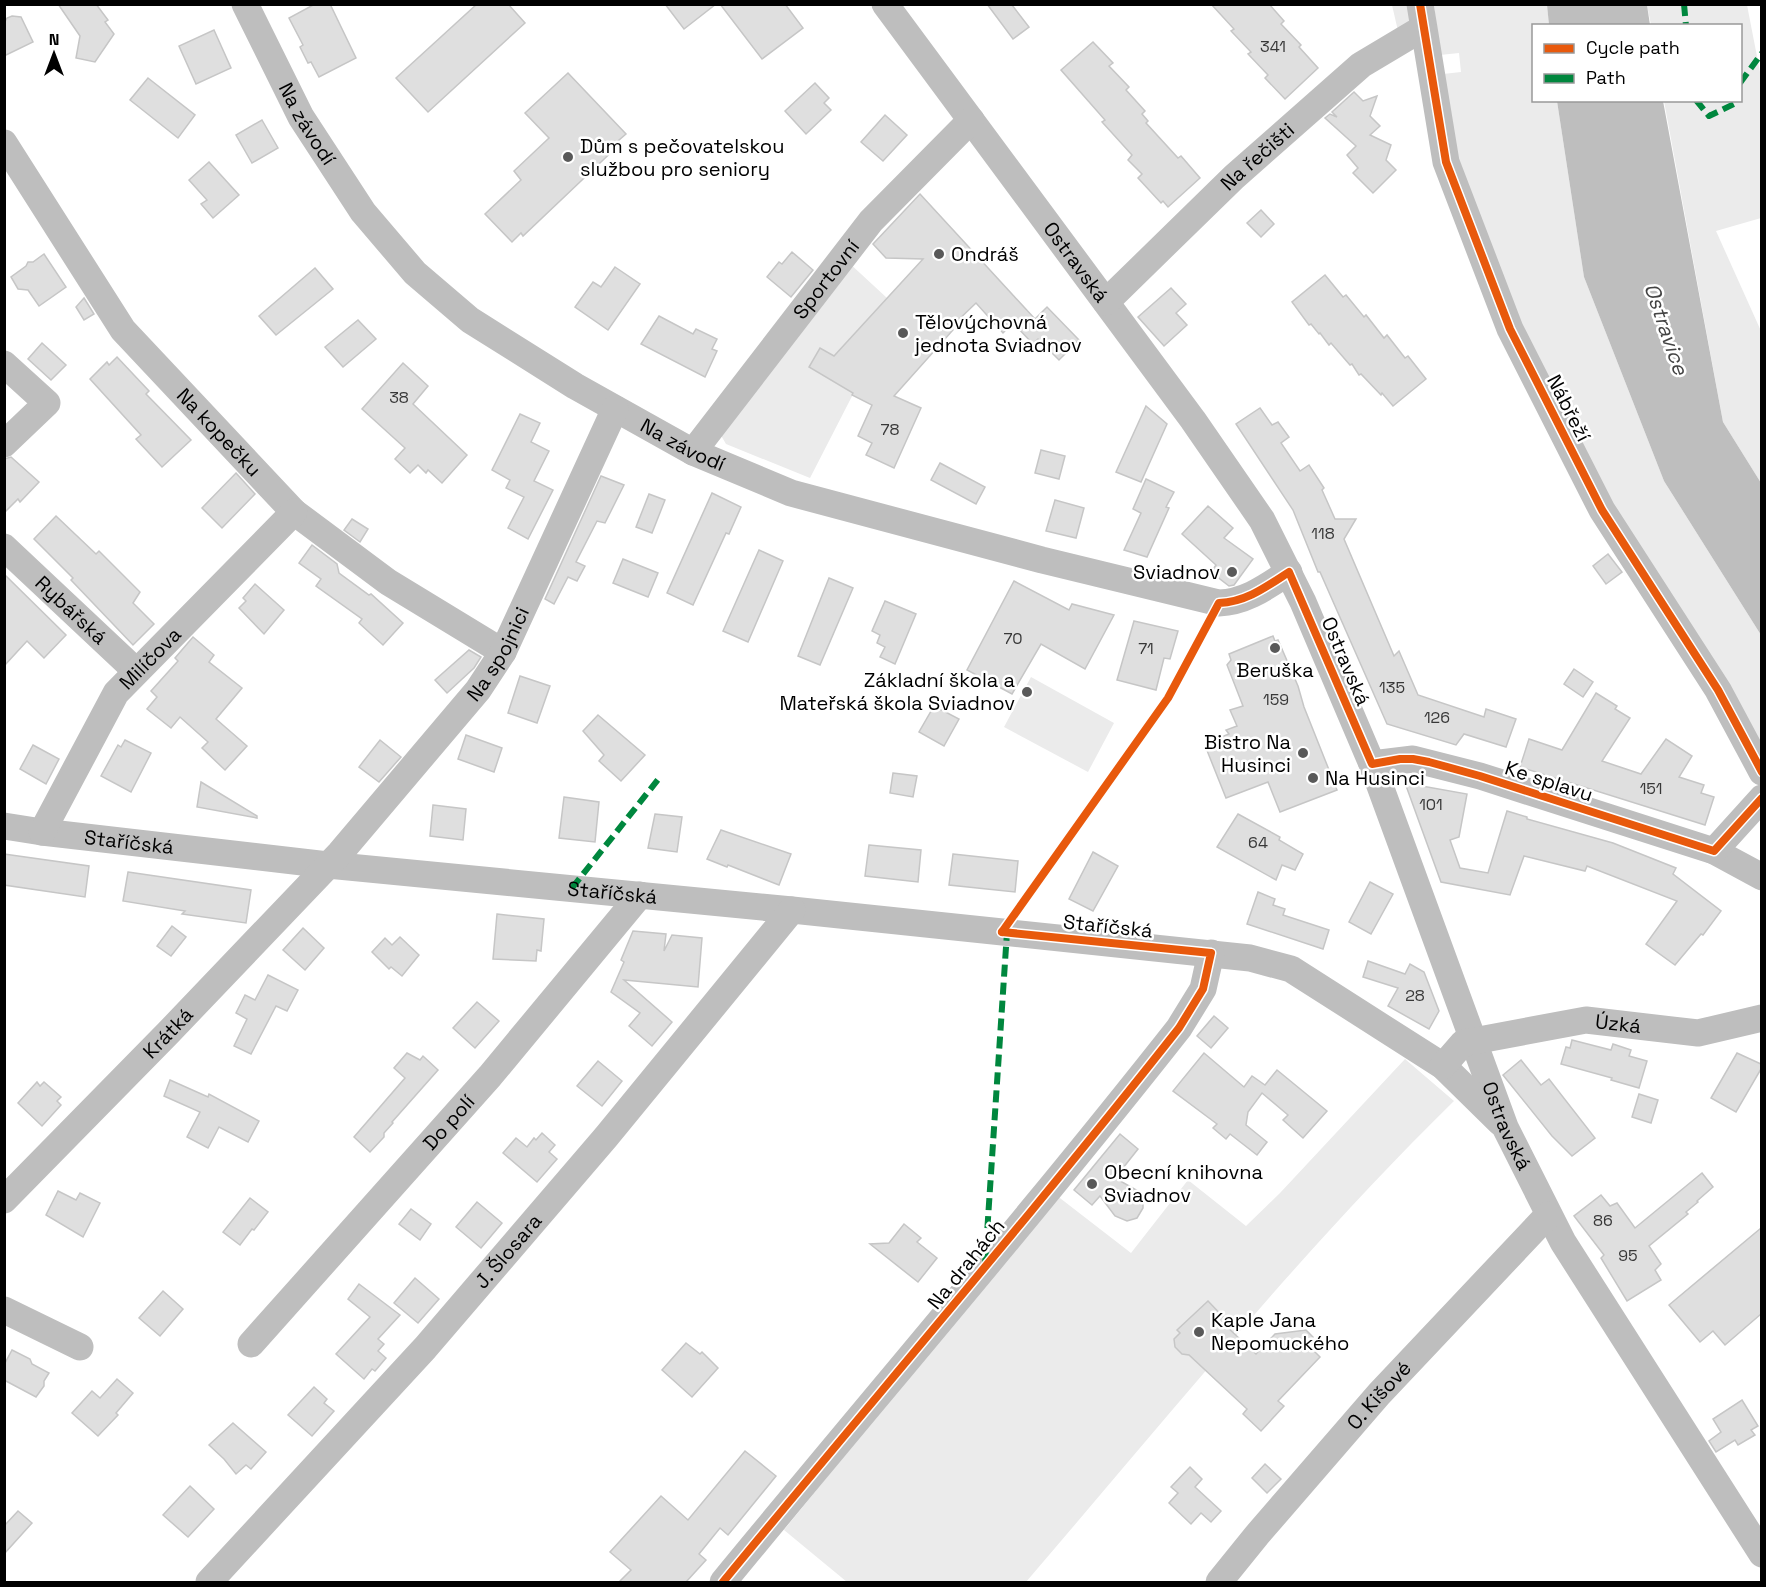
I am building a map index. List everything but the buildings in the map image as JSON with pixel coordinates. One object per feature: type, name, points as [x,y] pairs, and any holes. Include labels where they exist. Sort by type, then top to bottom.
[{"type":"street","name":"Na závodí","points":[[245,4],[302,117],[363,212],[415,273],[470,320],[575,386],[693,452],[790,493],[1209,602],[1232,603],[1245,599],[1289,572]]},
{"type":"street","name":"Ostravská","points":[[885,4],[1193,420],[1262,520],[1289,572],[1372,764],[1505,1127],[1548,1215],[1599,1302],[1761,1554]]},
{"type":"street","name":"Na řečišti","points":[[1106,302],[1234,177],[1361,65],[1422,16]]},
{"type":"street","name":"Nábřeží","points":[[1422,16],[1446,162],[1510,329],[1602,510],[1718,690],[1761,772]]},
{"type":"street","name":"Sportovní","points":[[693,452],[871,221],[971,120]]},
{"type":"street","name":"Na kopečku","points":[[5,144],[123,330],[294,512],[388,582],[503,652]]},
{"type":"street","points":[[4,364],[47,403],[4,444]]},
{"type":"street","name":"Na spojnici","points":[[328,865],[439,737],[477,690],[503,652],[615,409]]},
{"type":"street","name":"Milíčova","points":[[42,832],[116,693],[294,512]]},
{"type":"street","name":"Rybářská","points":[[4,548],[136,671]]},
{"type":"street","name":"Ke splavu","points":[[1372,764],[1413,759],[1480,776],[1714,851],[1761,877]]},
{"type":"street","points":[[1714,851],[1761,798]]},
{"type":"street","name":"Staříčská","points":[[4,826],[328,865],[1250,958],[1291,969],[1443,1066],[1505,1127]]},
{"type":"street","name":"Krátká","points":[[4,1200],[328,865]]},
{"type":"street","name":"Do polí","points":[[251,1344],[490,1076],[640,895]]},
{"type":"street","name":"J. Šlosara","points":[[209,1582],[425,1348],[606,1137],[792,910]]},
{"type":"street","name":"Na drahách","points":[[723,1582],[847,1431],[924,1342],[1179,1028],[1203,989],[1211,953]]},
{"type":"street","name":"Úzká","points":[[1474,1041],[1586,1020],[1698,1033],[1761,1018]]},
{"type":"street","points":[[1443,1066],[1462,1043],[1474,1041]]},
{"type":"street","name":"O. Kišové","points":[[1219,1582],[1257,1534],[1379,1394],[1548,1215]]},
{"type":"street","points":[[4,1310],[80,1347]]},
{"type":"shaded area","points":[[1392,5],[1414,5],[1416,22],[1398,31]]},
{"type":"shaded area","points":[[1434,5],[1547,5],[1549,24],[1532,24],[1532,102],[1557,102],[1584,277],[1664,481],[1761,635],[1761,751],[1605,497],[1526,337],[1452,151],[1443,74],[1461,72],[1459,53],[1440,55]]},
{"type":"shaded area","points":[[1647,5],[1747,5],[1761,77],[1761,218],[1716,231],[1761,331],[1761,483],[1723,422],[1664,102],[1742,102],[1742,24],[1651,24]]},
{"type":"shaded area","points":[[847,261],[887,298],[853,336],[867,367],[810,478],[726,444],[719,432]]},
{"type":"shaded area","points":[[1031,677],[1114,723],[1088,772],[1004,727]]},
{"type":"shaded area","points":[[1405,1059],[1454,1101],[1397,1158],[1288,1276],[1026,1582],[847,1582],[784,1530],[1056,1195],[1131,1253],[1188,1180],[1246,1226],[1280,1193]]},
{"type":"water","points":[[1547,5],[1647,5],[1650,24],[1549,24]]},
{"type":"water","name":"Ostravice","points":[[1557,102],[1663,102],[1723,422],[1761,483],[1761,635],[1664,481],[1584,277]]},
{"type":"marked path","points":[[1684,4],[1686,24]]},
{"type":"marked path","points":[[1742,80],[1762,53]]},
{"type":"marked path","points":[[1698,102],[1709,116],[1734,102]]},
{"type":"marked path","points":[[572,888],[660,777]]},
{"type":"marked path","points":[[985,1264],[1007,932]]},
{"type":"cycle path","points":[[1420,4],[1446,162],[1510,329],[1602,510],[1718,690],[1762,772]]},
{"type":"cycle path","points":[[1002,932],[1168,698],[1219,603],[1247,597],[1289,572],[1372,764],[1400,759],[1429,762],[1480,776],[1714,851],[1762,798]]},
{"type":"cycle path","points":[[723,1582],[1010,1237],[1179,1028],[1203,989],[1211,953],[1002,932]]},
{"type":"place","name":"Dům s pečovatelskou službou pro seniory","points":[[568,157]]},
{"type":"place","name":"Ondráš","points":[[939,254]]},
{"type":"place","name":"Tělovýchovná jednota Sviadnov","points":[[903,333]]},
{"type":"place","name":"Sviadnov","points":[[1232,572]]},
{"type":"place","name":"Beruška","points":[[1275,648]]},
{"type":"place","name":"Základní škola a Mateřská škola Sviadnov","points":[[1027,692]]},
{"type":"place","name":"Bistro Na Husinci","points":[[1303,753]]},
{"type":"place","name":"Na Husinci","points":[[1313,778]]},
{"type":"place","name":"Obecní knihovna Sviadnov","points":[[1092,1184]]},
{"type":"place","name":"Kaple Jana Nepomuckého","points":[[1199,1332]]}]
